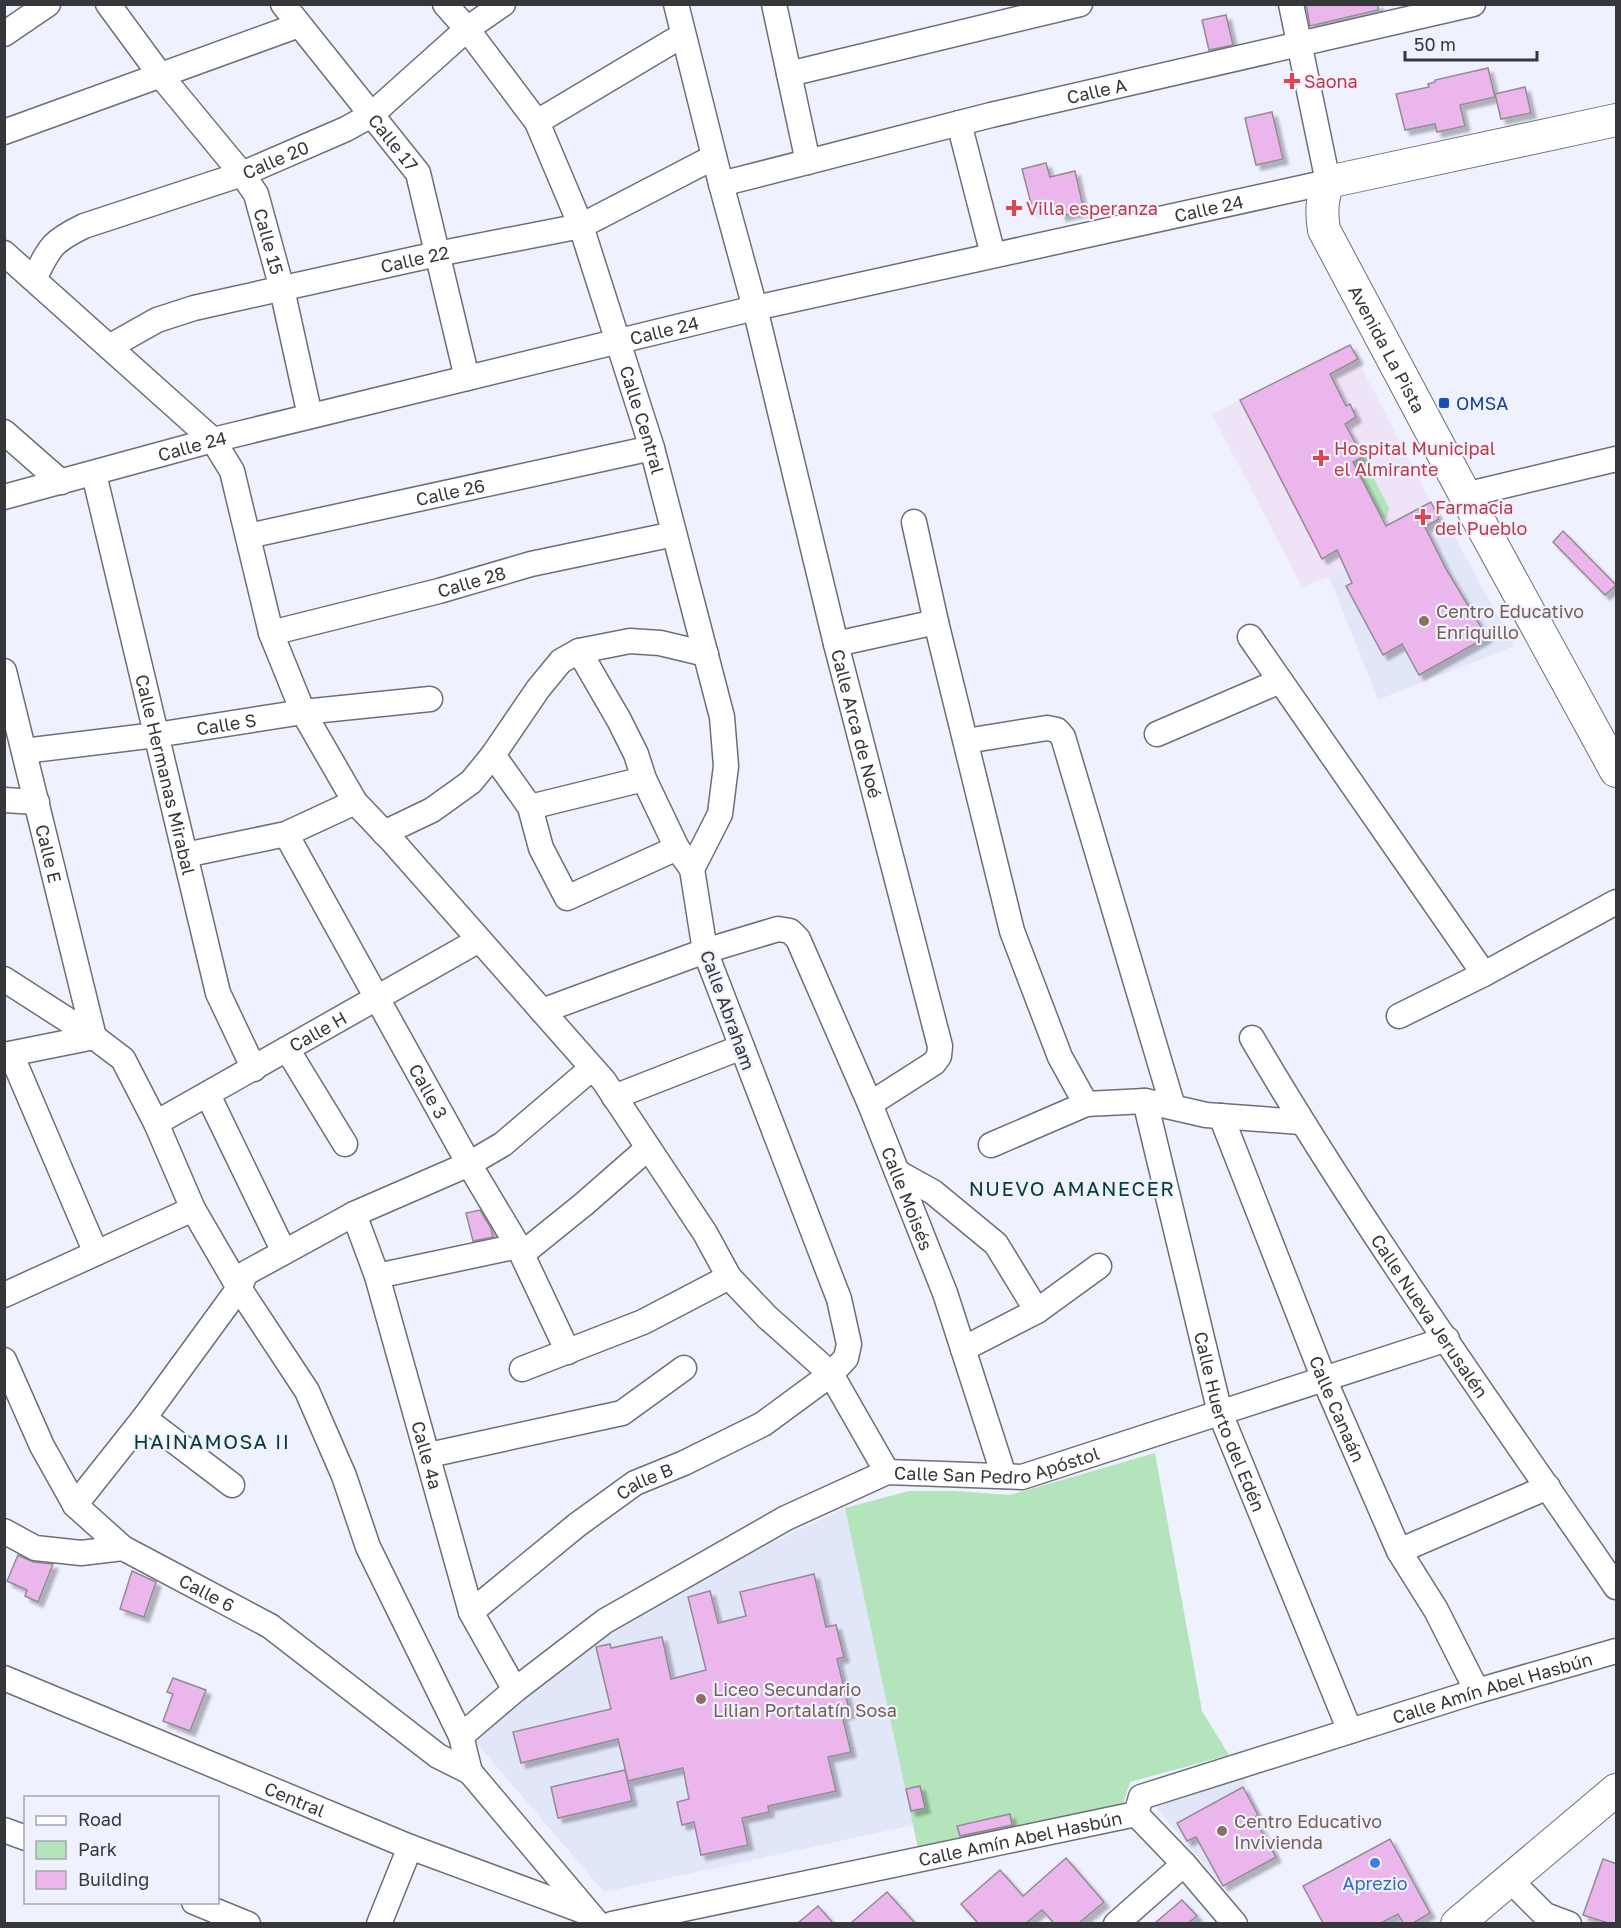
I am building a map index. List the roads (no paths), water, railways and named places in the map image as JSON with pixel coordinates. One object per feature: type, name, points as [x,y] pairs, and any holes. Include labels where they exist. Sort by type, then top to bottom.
[{"type":"main road","points":[[1328,182],[1617,120]]},
{"type":"main road","name":"Avenida La Pista","points":[[1328,182],[1322,199],[1323,230],[1465,495],[1616,768]]},
{"type":"main road","points":[[1457,1923],[1612,1801]]},
{"type":"street","points":[[4,34],[48,4]]},
{"type":"street","name":"Calle 15","points":[[108,4],[161,76],[256,194],[282,289],[310,416]]},
{"type":"street","name":"Calle 17","points":[[283,4],[418,173],[467,378]]},
{"type":"street","name":"Calle Central","points":[[445,4],[467,29],[537,122],[581,226],[652,448],[722,717],[726,766],[720,814],[692,870]]},
{"type":"street","name":"Calle 20","points":[[34,279],[49,249],[62,236],[84,226],[242,174],[346,129],[371,115],[467,29],[502,4]]},
{"type":"street","name":"Calle Arca de Noé","points":[[676,4],[714,158],[755,308],[836,644],[940,1046],[939,1056],[934,1063],[870,1104]]},
{"type":"street","points":[[774,4],[808,162]]},
{"type":"street","points":[[789,74],[1080,4]]},
{"type":"street","points":[[1291,4],[1328,182]]},
{"type":"street","name":"Calle A","points":[[721,184],[959,123],[1473,4]]},
{"type":"street","points":[[4,132],[299,25]]},
{"type":"street","points":[[537,122],[683,35]]},
{"type":"street","points":[[959,123],[993,255]]},
{"type":"street","name":"Calle 22","points":[[109,347],[158,320],[194,308],[437,254],[581,226],[714,158]]},
{"type":"street","name":"Calle 24","points":[[4,497],[213,440],[755,308],[1328,182]]},
{"type":"street","points":[[4,253],[213,440],[232,471],[271,633],[303,712],[355,802],[592,1068],[705,1233],[729,1277],[767,1317],[831,1374],[887,1472]]},
{"type":"street","points":[[4,432],[61,482]]},
{"type":"street","name":"Calle 26","points":[[248,536],[652,448]]},
{"type":"street","points":[[1465,495],[1617,459]]},
{"type":"street","name":"Calle Hermanas Mirabal","points":[[94,474],[218,993],[254,1069]]},
{"type":"street","points":[[914,522],[936,622],[1012,931],[1060,1057],[1086,1104]]},
{"type":"street","name":"Calle 28","points":[[271,633],[438,591],[531,564],[674,534]]},
{"type":"street","points":[[836,644],[936,622]]},
{"type":"street","points":[[1250,637],[1484,974]]},
{"type":"street","points":[[384,834],[432,810],[471,783],[561,661],[579,651],[630,641],[660,643],[706,654]]},
{"type":"street","name":"Calle Abraham","points":[[579,651],[619,720],[677,848],[692,870],[705,951],[839,1299],[846,1323],[849,1344],[846,1358],[831,1374]]},
{"type":"street","name":"Calle E","points":[[4,671],[94,1036]]},
{"type":"street","points":[[1157,734],[1280,681]]},
{"type":"street","name":"Calle S","points":[[24,751],[156,735],[303,712],[430,699]]},
{"type":"street","points":[[966,741],[1047,728],[1057,730],[1063,737],[1173,1107]]},
{"type":"street","points":[[493,755],[531,807],[541,848],[567,898],[677,848]]},
{"type":"street","points":[[531,807],[644,779]]},
{"type":"street","points":[[4,800],[37,802]]},
{"type":"street","points":[[185,855],[286,834],[355,802]]},
{"type":"street","name":"Calle 3","points":[[286,834],[376,999],[520,1250],[568,1352]]},
{"type":"street","points":[[1399,1016],[1484,974],[1617,902]]},
{"type":"street","name":"Calle Moisés","points":[[705,951],[778,929],[790,931],[798,939],[870,1104],[945,1293],[1004,1476]]},
{"type":"street","name":"Calle H","points":[[156,1124],[479,940]]},
{"type":"street","points":[[542,1011],[705,951]]},
{"type":"street","points":[[4,979],[94,1036],[123,1059],[156,1124],[193,1209],[242,1281],[307,1391],[344,1476],[369,1547],[461,1737],[470,1772],[594,1918]]},
{"type":"street","points":[[94,1036],[8,1055],[96,1253]]},
{"type":"street","name":"Calle Nueva Jerusalén","points":[[1252,1038],[1301,1122],[1352,1201],[1617,1587]]},
{"type":"street","points":[[614,1097],[742,1047]]},
{"type":"street","points":[[288,1049],[345,1144]]},
{"type":"street","points":[[75,1505],[144,1418],[242,1281],[284,1252],[354,1214],[469,1164],[503,1144],[592,1068]]},
{"type":"street","points":[[208,1095],[284,1252]]},
{"type":"street","points":[[991,1145],[1086,1104],[1145,1101],[1206,1115],[1301,1122]]},
{"type":"street","name":"Calle Huerto del Edén","points":[[1145,1101],[1220,1413],[1350,1731]]},
{"type":"street","name":"Calle Canaán","points":[[1221,1116],[1324,1379],[1399,1551],[1436,1611],[1477,1691]]},
{"type":"street","points":[[377,1276],[520,1250],[584,1204],[648,1148]]},
{"type":"street","points":[[897,1172],[933,1192],[996,1244],[1037,1311]]},
{"type":"street","points":[[4,1295],[193,1209]]},
{"type":"street","name":"Calle 4a","points":[[354,1214],[377,1276],[429,1455],[471,1612],[514,1690]]},
{"type":"street","points":[[963,1349],[1037,1311],[1099,1266]]},
{"type":"street","points":[[522,1369],[643,1322],[729,1277]]},
{"type":"street","name":"Calle San Pedro Apóstol","points":[[461,1737],[514,1690],[605,1621],[786,1518],[887,1472],[1022,1477],[1447,1339]]},
{"type":"street","name":"Calle 6","points":[[4,1360],[42,1446],[75,1505],[123,1548],[270,1626],[438,1756],[470,1772]]},
{"type":"street","points":[[429,1455],[622,1413],[684,1368]]},
{"type":"street","name":"Calle B","points":[[471,1612],[577,1525],[635,1483],[684,1463],[763,1424],[831,1374]]},
{"type":"street","points":[[144,1418],[232,1485]]},
{"type":"street","points":[[1399,1551],[1548,1487]]},
{"type":"street","points":[[4,1531],[35,1548],[81,1552],[123,1548]]},
{"type":"street","name":"Calle Amín Abel Hasbún","points":[[612,1923],[1136,1814],[1141,1797],[1477,1691],[1617,1651]]},
{"type":"street","name":"Central","points":[[4,1678],[410,1847],[594,1918]]},
{"type":"street","points":[[1136,1814],[1184,1864],[1235,1923]]},
{"type":"street","points":[[4,1830],[24,1837]]},
{"type":"street","points":[[379,1923],[410,1847]]},
{"type":"street","points":[[1116,1923],[1184,1864]]},
{"type":"street","points":[[1510,1880],[1545,1915],[1569,1923]]},
{"type":"street","points":[[199,1904],[248,1923]]},
{"type":"place","name":"Saona","points":[[1292,81]]},
{"type":"place","name":"Villa esperanza","points":[[1014,208]]},
{"type":"place","name":"OMSA","points":[[1444,403]]},
{"type":"place","name":"Hospital Municipal el Almirante","points":[[1321,458]]},
{"type":"place","name":"Farmacia del Pueblo","points":[[1423,517]]},
{"type":"place","name":"Centro Educativo Enriquillo","points":[[1424,621]]},
{"type":"place","name":"Liceo Secundario Lilian Portalatín Sosa","points":[[701,1699]]},
{"type":"place","name":"Centro Educativo Invivienda","points":[[1222,1831]]},
{"type":"place","name":"Aprezio","points":[[1375,1863]]},
{"type":"district","name":"NUEVO AMANECER","points":[[1072,1188]]},
{"type":"district","name":"HAINAMOSA II","points":[[212,1441]]}]
